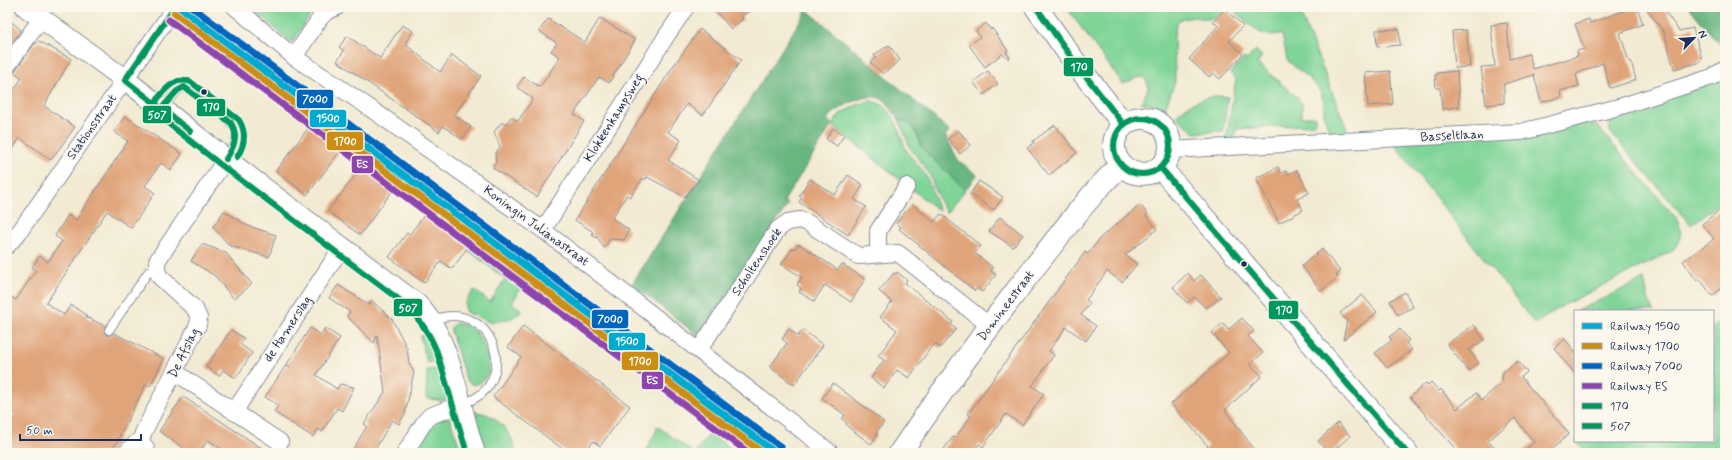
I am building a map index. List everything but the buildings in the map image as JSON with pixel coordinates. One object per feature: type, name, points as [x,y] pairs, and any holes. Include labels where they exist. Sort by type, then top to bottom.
[{"type":"main road","points":[[1036,7],[1074,61],[1124,125]]},
{"type":"main road","points":[[1142,118],[1155,122],[1165,131],[1169,143],[1164,159],[1151,172],[1140,174],[1130,171],[1121,165],[1117,159],[1114,144],[1119,130],[1129,121],[1142,118]]},
{"type":"main road","points":[[1164,159],[1407,453]]},
{"type":"main road","name":"Domineestraat","points":[[900,453],[990,326],[1073,218],[1121,165]]},
{"type":"street","name":"Stationsstraat","points":[[7,246],[14,240],[175,7]]},
{"type":"street","name":"Koningin Julianastraat","points":[[235,7],[294,57],[388,120],[543,230],[831,453]]},
{"type":"street","points":[[294,57],[321,16],[337,7]]},
{"type":"street","name":"Klokkenkampsweg","points":[[543,230],[686,7]]},
{"type":"street","points":[[7,66],[35,12],[412,300],[431,321],[444,348],[475,453]]},
{"type":"street","name":"Basseltlaan","points":[[1164,159],[1521,132],[1619,108],[1712,77],[1725,69]]},
{"type":"street","points":[[156,267],[158,258],[226,159]]},
{"type":"street","points":[[878,254],[878,231],[907,186]]},
{"type":"street","name":"Scholtenshoek","points":[[699,350],[778,229],[784,224],[796,220],[804,221],[858,256],[898,252],[990,326]]},
{"type":"street","name":"de Hamerslag","points":[[234,412],[342,247]]},
{"type":"street","name":"De Afslag","points":[[147,447],[143,433],[198,325],[199,318],[197,312],[192,306],[160,277],[156,267]]},
{"type":"street","points":[[175,372],[280,442]]},
{"type":"street","points":[[405,453],[425,421],[430,416],[460,404]]},
{"type":"street","points":[[126,453],[138,442],[147,447]]},
{"type":"lane","points":[[162,108],[177,91],[184,87],[231,123],[235,130],[236,141],[226,159]]},
{"type":"lane","points":[[109,330],[149,271],[156,267]]},
{"type":"lane","points":[[431,321],[451,316],[465,318],[483,328],[488,333],[494,345],[497,359],[492,380],[480,395],[470,401],[460,404]]},
{"type":"green space","points":[[250,7],[304,7],[312,12],[292,43]]},
{"type":"green space","points":[[1066,7],[1225,7],[1215,18],[1208,19],[1193,17],[1177,22],[1174,34],[1175,82],[1165,108],[1141,102],[1148,87],[1148,84],[1144,78],[1139,77],[1123,84]]},
{"type":"green space","points":[[1229,7],[1298,7],[1349,134],[1331,135],[1324,117],[1324,101],[1320,91],[1315,84],[1287,60],[1282,34],[1269,35],[1260,33]]},
{"type":"green space","points":[[1689,7],[1725,7],[1725,51]]},
{"type":"green space","points":[[807,10],[950,131],[945,135],[958,160],[977,175],[965,190],[922,148],[915,130],[908,122],[899,120],[885,100],[869,97],[846,105],[827,119],[832,125],[784,201],[788,204],[700,337],[632,284]]},
{"type":"green space","points":[[1256,50],[1262,56],[1257,63],[1297,97],[1302,104],[1302,117],[1315,117],[1315,124],[1236,129],[1234,144],[1225,145],[1236,79],[1230,73],[1244,58],[1247,60]]},
{"type":"green space","points":[[1725,75],[1725,199],[1691,225],[1610,132],[1610,114]]},
{"type":"green space","points":[[1217,96],[1228,97],[1223,131],[1195,133],[1176,116],[1194,102]]},
{"type":"green space","points":[[870,101],[885,107],[890,113],[907,151],[922,169],[928,180],[939,211],[832,125],[840,114],[857,105]]},
{"type":"green space","points":[[899,120],[909,122],[915,130],[922,148],[965,190],[947,212],[940,202],[929,173],[910,148]]},
{"type":"green space","points":[[1586,122],[1596,125],[1677,219],[1680,228],[1679,240],[1672,251],[1564,305],[1535,324],[1394,144]]},
{"type":"green space","points":[[472,245],[504,270],[520,290],[512,303],[523,311],[512,318],[491,323],[465,311],[465,303],[474,290],[490,302],[505,279],[468,250]]},
{"type":"green space","points":[[1644,279],[1648,298],[1654,310],[1579,310]]},
{"type":"green space","points":[[1725,316],[1725,453],[1586,453],[1577,442],[1714,442],[1714,326]]},
{"type":"green space","points":[[454,324],[462,324],[470,327],[481,340],[485,349],[488,373],[479,383],[471,384],[466,380],[451,331]]},
{"type":"green space","points":[[428,332],[440,360],[427,363],[420,337]]},
{"type":"green space","points":[[442,368],[451,397],[442,401],[426,398],[427,370]]},
{"type":"green space","points":[[475,412],[489,416],[502,425],[511,438],[516,453],[484,453],[471,414]]},
{"type":"green space","points":[[449,417],[462,453],[412,453],[431,422]]},
{"type":"green space","points":[[657,426],[694,453],[674,453],[667,448],[664,453],[644,453],[656,432]]},
{"type":"green space","points":[[710,433],[737,453],[695,453]]},
{"type":"rail line","name":"1500","points":[[179,7],[776,453]]},
{"type":"rail line","name":"7000","points":[[192,7],[781,447]]},
{"type":"rail line","name":"1700","points":[[174,13],[763,453]]},
{"type":"rail line","name":"ES","points":[[169,20],[749,453]]},
{"type":"transit line","name":"170","points":[[125,80],[175,7]]},
{"type":"transit line","name":"170","points":[[1036,7],[1074,61],[1124,125]]},
{"type":"transit line","name":"170","points":[[125,80],[190,131]]},
{"type":"transit line","name":"507","points":[[237,157],[242,148],[244,139],[242,125],[239,120],[189,81],[178,81],[165,90],[155,105],[156,114],[402,302],[414,313],[427,331],[437,352],[467,453]]},
{"type":"transit line","name":"170","points":[[162,108],[177,91],[184,87],[231,123],[235,132],[235,137],[231,150],[226,159]]},
{"type":"transit line","name":"170","points":[[1142,118],[1153,120],[1162,126],[1168,135],[1170,146],[1168,157],[1162,166],[1153,172],[1142,174],[1131,172],[1122,166],[1116,157],[1114,146],[1116,135],[1122,126],[1131,120],[1142,118]]},
{"type":"transit line","name":"170","points":[[1160,167],[1407,453]]}]
